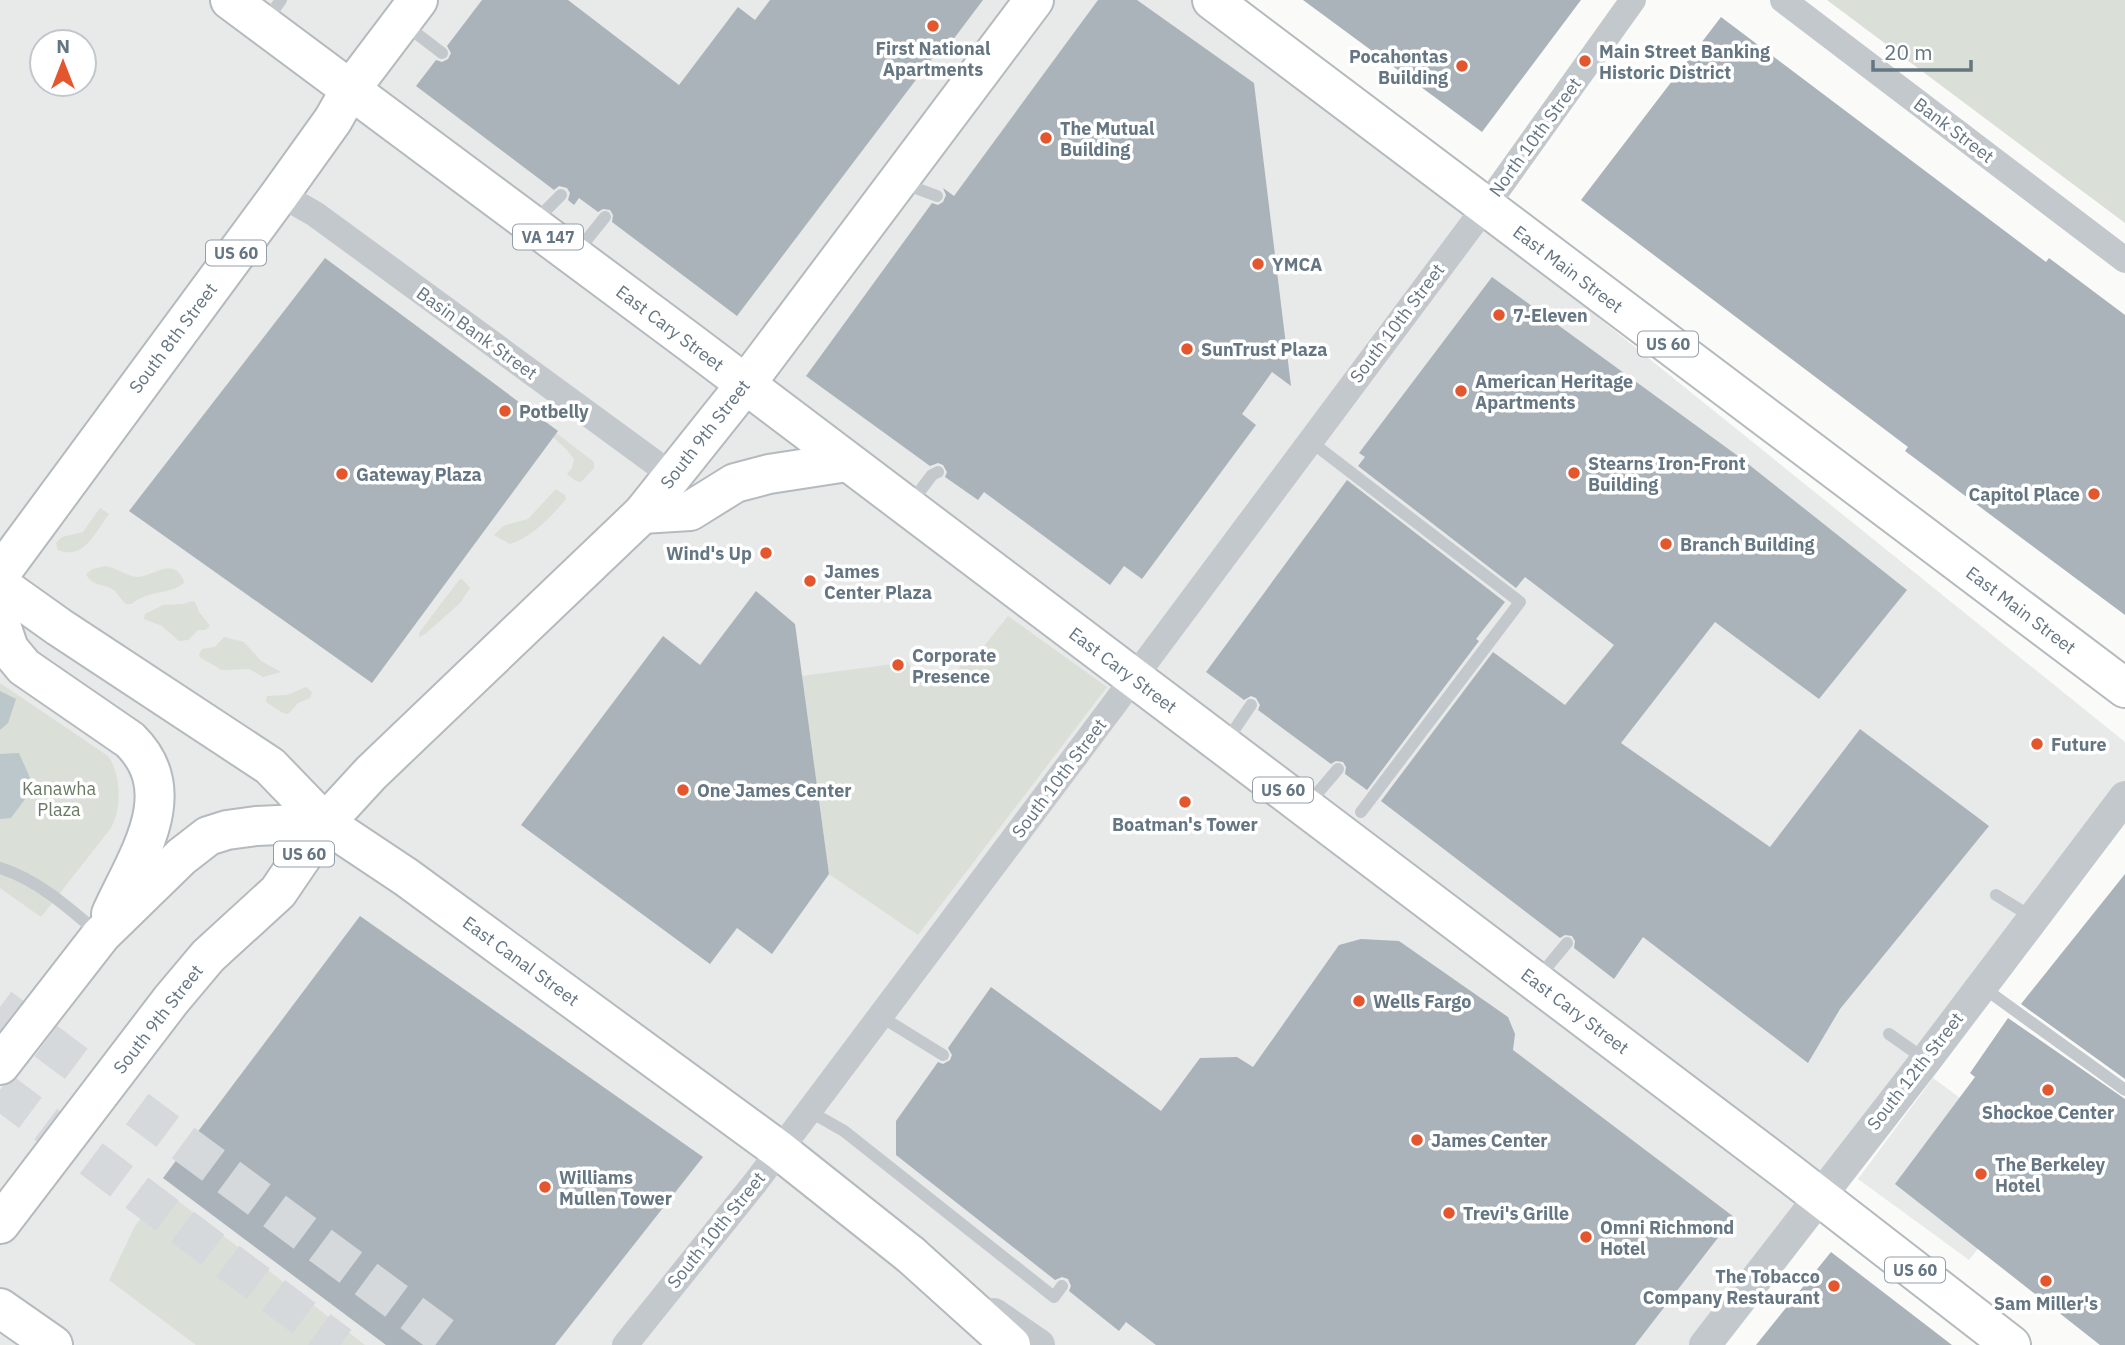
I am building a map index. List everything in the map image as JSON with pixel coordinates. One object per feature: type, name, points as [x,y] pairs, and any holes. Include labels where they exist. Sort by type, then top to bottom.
[{"type":"main road","name":"East Cary Street","points":[[230,0],[272,12],[350,90],[1305,807],[1819,1196],[2011,1345]]},
{"type":"main road","name":"South 9th Street","points":[[0,1224],[171,1000],[208,956],[278,892],[325,822],[371,774],[642,514],[745,385],[1034,0]]},
{"type":"main road","name":"East Main Street","points":[[1212,0],[2125,688]]},
{"type":"main road","name":"South 8th Street","points":[[0,574],[280,194],[333,120],[350,90],[409,11]]},
{"type":"main road","points":[[642,514],[690,511],[735,483],[769,474],[847,461]]},
{"type":"main road","name":"East Canal Street","points":[[0,585],[270,766],[325,822],[417,885],[779,1150],[911,1255]]},
{"type":"main road","points":[[0,622],[9,649],[24,667],[130,740],[144,753],[152,771],[156,797],[152,824],[101,935]]},
{"type":"main road","points":[[0,1066],[101,935],[181,857],[208,836],[246,827],[325,822]]},
{"type":"main road","points":[[911,1255],[1011,1345]]},
{"type":"main road","points":[[0,1308],[53,1345]]},
{"type":"street","name":"North 10th Street","points":[[1486,206],[1633,0]]},
{"type":"street","name":"Bank Street","points":[[1783,0],[2125,260]]},
{"type":"street","name":"Basin Bank Street","points":[[280,194],[315,215],[673,476]]},
{"type":"street","name":"South 10th Street","points":[[625,1345],[809,1111],[1486,206]]},
{"type":"street","name":"South 12th Street","points":[[1705,1345],[2125,797]]},
{"type":"street","name":"East Canal Street","points":[[911,1255],[1039,1345]]},
{"type":"lane","points":[[409,11],[442,52]]},
{"type":"lane","points":[[898,181],[937,197]]},
{"type":"lane","points":[[531,225],[561,195]]},
{"type":"lane","points":[[574,257],[605,217]]},
{"type":"lane","points":[[1310,441],[1487,585],[1520,602],[1361,812]]},
{"type":"lane","points":[[907,507],[932,475],[938,472]]},
{"type":"lane","points":[[1224,746],[1251,705]]},
{"type":"lane","points":[[1305,807],[1338,769]]},
{"type":"lane","points":[[0,868],[22,877],[62,903],[101,935]]},
{"type":"lane","points":[[1996,895],[2033,918]]},
{"type":"lane","points":[[1535,981],[1567,943]]},
{"type":"lane","points":[[1980,986],[2125,1090]]},
{"type":"lane","points":[[880,1016],[943,1055]]},
{"type":"lane","points":[[1889,1034],[1926,1060]]},
{"type":"lane","points":[[809,1111],[844,1131],[1054,1297],[1062,1286]]},
{"type":"shaded area","points":[[0,0],[1204,0],[2125,742],[2125,797],[1710,1345],[0,1345]]},
{"type":"shaded area","points":[[0,691],[16,699],[8,723],[0,730]]},
{"type":"shaded area","points":[[19,753],[34,787],[11,818],[0,819],[0,754]]},
{"type":"shaded area","name":"The Berkeley Hotel","points":[[1933,1078],[2047,1162],[1969,1260],[1858,1179]]},
{"type":"green space","points":[[1827,0],[2125,0],[2125,223]]},
{"type":"green space","points":[[556,433],[594,462],[594,468],[581,482],[567,474],[574,459],[553,437]]},
{"type":"green space","points":[[556,489],[565,495],[566,499],[533,531],[510,544],[494,535],[503,526],[528,519]]},
{"type":"green space","points":[[100,508],[109,514],[82,548],[67,552],[58,550],[56,543],[62,537],[83,532]]},
{"type":"green space","points":[[105,566],[137,577],[163,570],[175,570],[184,583],[126,604],[115,591],[95,583],[86,574]]},
{"type":"green space","points":[[462,579],[470,588],[460,603],[419,637],[419,633]]},
{"type":"green space","points":[[192,601],[210,626],[205,630],[198,630],[188,640],[179,641],[162,626],[144,619],[145,614],[163,605]]},
{"type":"green space","points":[[1008,616],[1107,687],[918,935],[829,874],[802,676],[908,662],[917,680],[925,684],[941,685],[954,678],[962,655],[980,651]]},
{"type":"green space","points":[[224,637],[244,642],[261,661],[281,672],[263,677],[249,669],[222,670],[201,658],[199,655],[202,649],[215,647]]},
{"type":"green space","name":"Kanawha Plaza","points":[[0,683],[108,756],[118,781],[117,811],[111,828],[41,917],[0,888]]},
{"type":"green space","points":[[306,687],[312,692],[310,698],[298,703],[288,714],[266,702],[267,696],[287,695]]},
{"type":"green space","points":[[164,1190],[365,1345],[196,1345],[109,1280],[135,1226]]},
{"type":"building","points":[[482,0],[568,0],[679,85],[738,7],[755,20],[770,0],[983,0],[940,57],[937,52],[737,316],[612,222],[613,215],[610,210],[603,209],[598,212],[579,198],[574,205],[568,200],[570,193],[567,188],[559,186],[554,190],[416,86],[436,60],[442,62],[448,59],[451,53],[447,46]]},
{"type":"building","points":[[1098,0],[1137,0],[1254,83],[1291,386],[1272,372],[1242,414],[1256,425],[1142,579],[1124,566],[1110,585],[984,492],[978,500],[945,477],[947,472],[943,465],[938,463],[930,466],[806,376],[932,203],[938,205],[943,202],[946,195],[943,188],[954,196]]},
{"type":"building","name":"Pocahontas Building","points":[[1303,0],[1581,0],[1482,132]]},
{"type":"building","points":[[1721,17],[2046,262],[2049,258],[2125,315],[2125,615],[1905,451],[1908,447],[1581,200]]},
{"type":"building","name":"Gateway Plaza","points":[[325,258],[558,431],[372,683],[129,511]]},
{"type":"building","points":[[1492,277],[1738,456],[1907,590],[1819,699],[1715,622],[1621,743],[1770,847],[1860,729],[1989,826],[1840,1009],[1808,1063],[1643,937],[1614,979],[1574,948],[1575,941],[1572,936],[1565,935],[1560,938],[1381,801],[1493,652],[1565,705],[1614,645],[1525,577],[1516,588],[1358,466],[1365,457],[1359,453]]},
{"type":"building","points":[[1347,480],[1505,602],[1476,639],[1479,641],[1367,790],[1345,774],[1346,767],[1343,762],[1336,761],[1331,764],[1258,710],[1260,705],[1256,698],[1251,696],[1244,700],[1206,672]]},
{"type":"building","name":"One James Center","points":[[756,591],[795,624],[829,874],[772,954],[737,928],[710,964],[521,825],[663,636],[700,665]]},
{"type":"building","points":[[2125,874],[2125,1079],[2021,1004]]},
{"type":"building","points":[[360,916],[703,1157],[555,1345],[386,1345],[163,1178]]},
{"type":"building","name":"James Center","points":[[1361,939],[1399,941],[1508,1017],[1515,1034],[1513,1050],[1734,1217],[1635,1345],[1156,1345],[1126,1322],[1119,1331],[1069,1291],[1071,1286],[1068,1279],[1062,1277],[1055,1280],[896,1155],[896,1121],[938,1062],[943,1064],[950,1060],[952,1055],[948,1048],[991,987],[1161,1111],[1200,1058],[1237,1057],[1253,1067],[1339,945]]},
{"type":"building","points":[[2008,1018],[2125,1099],[2125,1345],[2100,1345],[1895,1184],[1975,1077],[1970,1073]]},
{"type":"building","points":[[1831,1252],[1952,1345],[1756,1345]]},
{"type":"tunnel","points":[[0,1007],[455,1345]]},
{"type":"tunnel","points":[[0,1090],[340,1345]]},
{"type":"place","name":"First National Apartments","points":[[933,26]]},
{"type":"place","name":"Main Street Banking Historic District","points":[[1585,61]]},
{"type":"place","name":"Pocahontas Building","points":[[1462,66]]},
{"type":"place","name":"The Mutual Building","points":[[1046,138]]},
{"type":"place","name":"YMCA","points":[[1258,264]]},
{"type":"place","name":"7-Eleven","points":[[1499,315]]},
{"type":"place","name":"SunTrust Plaza","points":[[1187,349]]},
{"type":"place","name":"American Heritage Apartments","points":[[1461,391]]},
{"type":"place","name":"Potbelly","points":[[505,411]]},
{"type":"place","name":"Stearns Iron-Front Building","points":[[1574,473]]},
{"type":"place","name":"Gateway Plaza","points":[[342,474]]},
{"type":"place","name":"Capitol Place","points":[[2094,494]]},
{"type":"place","name":"Branch Building","points":[[1666,544]]},
{"type":"place","name":"Wind's Up","points":[[766,553]]},
{"type":"place","name":"James Center Plaza","points":[[810,581]]},
{"type":"place","name":"Corporate Presence","points":[[898,665]]},
{"type":"place","name":"Future","points":[[2037,744]]},
{"type":"place","name":"One James Center","points":[[683,790]]},
{"type":"place","name":"Boatman's Tower","points":[[1185,802]]},
{"type":"place","name":"Wells Fargo","points":[[1359,1001]]},
{"type":"place","name":"Shockoe Center","points":[[2048,1090]]},
{"type":"place","name":"James Center","points":[[1417,1140]]},
{"type":"place","name":"The Berkeley Hotel","points":[[1981,1174]]},
{"type":"place","name":"Williams Mullen Tower","points":[[545,1187]]},
{"type":"place","name":"Trevi's Grille","points":[[1449,1213]]},
{"type":"place","name":"Omni Richmond Hotel","points":[[1586,1237]]},
{"type":"place","name":"Sam Miller's","points":[[2046,1281]]},
{"type":"place","name":"The Tobacco Company Restaurant","points":[[1834,1286]]}]
